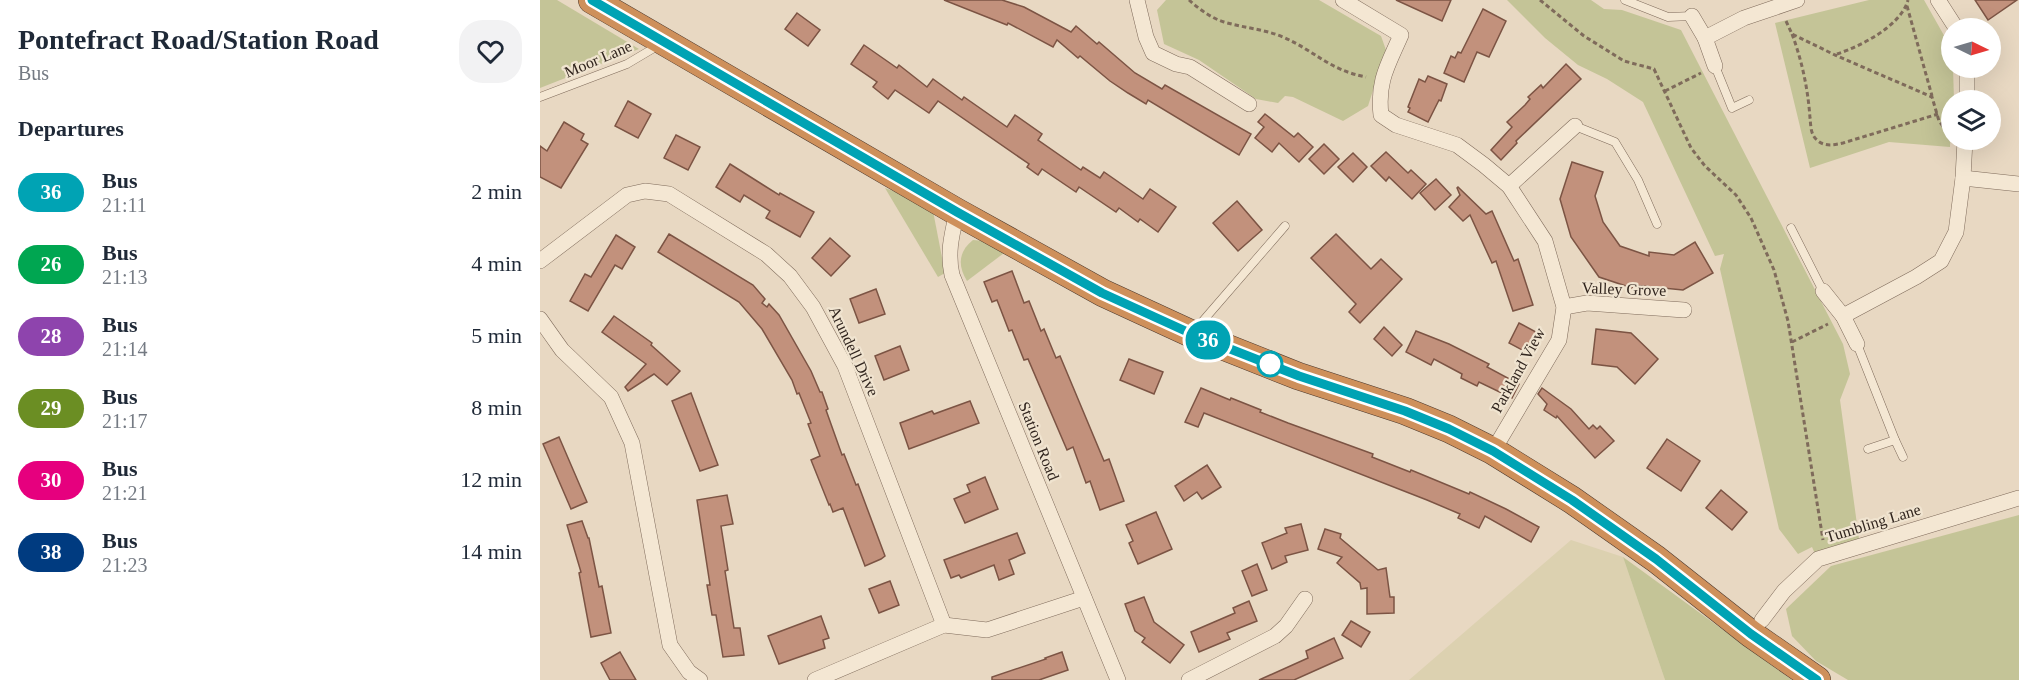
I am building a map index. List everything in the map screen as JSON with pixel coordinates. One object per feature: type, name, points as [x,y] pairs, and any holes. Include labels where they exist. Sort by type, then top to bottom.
[{"type":"highway","points":[[592,0],[957,212],[1102,293],[1192,334],[1299,376],[1405,411],[1449,429],[1493,451],[1572,500],[1656,559],[1751,634],[1817,680]]},
{"type":"street","points":[[1137,0],[1146,37],[1153,53],[1176,64],[1190,67],[1249,104]]},
{"type":"street","name":"Parkland View","points":[[1343,0],[1401,35],[1383,75],[1379,98],[1381,115],[1396,126],[1457,145],[1509,186],[1545,242],[1564,307],[1559,340],[1493,451]]},
{"type":"street","points":[[1705,38],[1744,18],[1797,0]]},
{"type":"street","points":[[1938,0],[1950,18]]},
{"type":"street","points":[[1692,16],[1705,38],[1715,66]]},
{"type":"street","points":[[1509,186],[1575,126]]},
{"type":"street","points":[[1843,316],[1941,261],[1956,232],[1964,150]]},
{"type":"street","points":[[1963,178],[2019,184]]},
{"type":"street","name":"Arundell Drive","points":[[540,261],[627,195],[645,191],[669,194],[766,254],[790,276],[813,307],[844,366],[944,625]]},
{"type":"street","name":"Station Road","points":[[957,212],[950,244],[949,261],[952,275],[1118,680]]},
{"type":"street","points":[[1823,291],[1843,316],[1857,344]]},
{"type":"street","name":"Valley Grove","points":[[1564,307],[1587,303],[1684,310]]},
{"type":"street","points":[[540,319],[562,350],[611,397],[632,443],[670,645],[688,672],[700,680]]},
{"type":"street","name":"Tumbling Lane","points":[[1762,620],[1784,591],[1818,559],[2019,498]]},
{"type":"street","points":[[814,680],[944,625],[987,630],[1084,598]]},
{"type":"street","points":[[1189,680],[1275,636],[1286,626],[1305,599]]},
{"type":"lane","points":[[1625,0],[1668,18],[1692,16]]},
{"type":"lane","name":"Moor Lane","points":[[540,98],[627,64],[665,41]]},
{"type":"lane","points":[[1715,66],[1732,108],[1749,100]]},
{"type":"lane","points":[[1575,126],[1615,142],[1638,180],[1657,224]]},
{"type":"lane","points":[[1192,334],[1285,226]]},
{"type":"lane","points":[[1791,228],[1823,291]]},
{"type":"lane","points":[[1857,344],[1903,457]]},
{"type":"lane","points":[[1868,449],[1895,440]]},
{"type":"path","points":[[1189,0],[1205,13],[1223,22],[1283,37],[1348,74],[1367,77],[1383,75]]},
{"type":"path","points":[[1540,0],[1584,36],[1614,55],[1624,61],[1654,69],[1691,148],[1705,166],[1736,195],[1751,218],[1774,270],[1788,321],[1822,522],[1825,556]]},
{"type":"path","points":[[1835,55],[1866,42],[1901,16],[1908,0]]},
{"type":"path","points":[[1779,6],[1792,34],[1807,88],[1812,132],[1823,144],[1833,146],[1938,114]]},
{"type":"path","points":[[1906,6],[1941,123]]},
{"type":"path","points":[[1792,34],[1932,97]]},
{"type":"path","points":[[1665,91],[1715,66]]},
{"type":"path","points":[[1792,342],[1843,316]]},
{"type":"shaded area","points":[[1571,540],[1623,557],[1665,680],[1409,680]]},
{"type":"green space","points":[[540,0],[557,0],[639,49],[540,88]]},
{"type":"green space","points":[[1166,0],[1319,0],[1381,36],[1386,50],[1368,106],[1343,121],[1293,97],[1285,96],[1278,103],[1256,99],[1199,60],[1164,44],[1157,10]]},
{"type":"green space","points":[[1507,0],[1591,0],[1604,9],[1622,10],[1681,30],[1843,344],[1850,374],[1840,400],[1859,539],[1816,556],[1812,547],[1798,554],[1779,529],[1720,269],[1724,254],[1715,256],[1643,102],[1607,79],[1578,65],[1545,38]]},
{"type":"green space","points":[[1869,0],[1924,0],[1941,30],[1941,78],[1953,78],[1954,90],[1941,90],[1941,146],[1889,142],[1810,168],[1775,23]]},
{"type":"green space","points":[[885,188],[919,200],[933,211],[945,273],[938,277]]},
{"type":"green space","points":[[973,240],[984,241],[1004,253],[967,281],[961,259],[968,244]]},
{"type":"green space","points":[[2019,515],[2019,680],[1848,680],[1816,661],[1792,636],[1786,609],[1831,566]]},
{"type":"green space","points":[[1623,557],[1792,680],[1665,680]]},
{"type":"building","points":[[944,0],[1002,0],[1024,7],[1071,32],[1076,26],[1097,44],[1099,42],[1135,73],[1162,89],[1165,85],[1251,134],[1239,155],[1148,100],[1146,104],[1128,93],[1080,56],[1078,58],[1057,40],[1053,47],[1008,23],[1007,25]]},
{"type":"building","points":[[1396,0],[1451,0],[1442,21]]},
{"type":"building","points":[[1975,0],[2017,0],[1991,18],[1987,18]]},
{"type":"building","points":[[1483,9],[1506,21],[1489,57],[1477,52],[1464,82],[1444,73],[1451,56],[1455,58],[1458,52],[1461,53]]},
{"type":"building","points":[[797,13],[820,30],[808,46],[785,29]]},
{"type":"building","points":[[864,45],[897,68],[899,65],[927,87],[933,79],[962,100],[964,97],[1007,127],[1015,115],[1042,134],[1038,140],[1081,170],[1083,167],[1100,178],[1104,172],[1143,199],[1150,189],[1176,207],[1158,232],[1140,219],[1138,222],[1119,208],[1116,212],[1079,187],[1076,192],[1042,169],[1038,175],[1027,167],[1029,164],[938,101],[929,113],[895,90],[888,99],[873,87],[877,82],[851,64]]},
{"type":"building","points":[[1566,64],[1581,79],[1516,141],[1517,143],[1501,160],[1491,150],[1512,127],[1507,122],[1525,105],[1530,99],[1528,97],[1541,85],[1543,88]]},
{"type":"building","points":[[1428,76],[1447,84],[1441,101],[1439,100],[1428,122],[1408,112],[1410,108],[1408,107],[1419,79],[1425,82]]},
{"type":"building","points":[[628,101],[651,114],[638,138],[615,126]]},
{"type":"building","points":[[1265,114],[1294,137],[1298,133],[1313,147],[1299,162],[1279,143],[1272,152],[1255,138],[1264,127],[1258,122]]},
{"type":"building","points":[[564,122],[584,134],[581,140],[588,144],[561,188],[540,177],[540,146],[547,151]]},
{"type":"building","points":[[676,135],[700,147],[688,170],[664,158]]},
{"type":"building","points":[[1324,144],[1339,159],[1324,174],[1309,159]]},
{"type":"building","points":[[1386,152],[1408,173],[1411,170],[1426,184],[1412,199],[1389,177],[1386,181],[1371,166]]},
{"type":"building","points":[[1353,153],[1367,167],[1353,182],[1338,167]]},
{"type":"building","points":[[1572,162],[1603,172],[1595,196],[1603,222],[1620,246],[1649,256],[1649,252],[1674,255],[1695,242],[1713,273],[1683,290],[1633,285],[1632,288],[1599,277],[1571,237],[1560,199]]},
{"type":"building","points":[[730,164],[779,195],[780,193],[814,212],[800,237],[766,218],[770,211],[744,195],[740,202],[716,187]]},
{"type":"building","points":[[1436,179],[1451,195],[1435,210],[1420,193]]},
{"type":"building","points":[[1458,187],[1486,214],[1492,211],[1514,261],[1518,259],[1533,305],[1513,311],[1496,261],[1492,263],[1470,215],[1463,221],[1449,207],[1460,195]]},
{"type":"building","points":[[1237,201],[1262,230],[1238,251],[1213,223]]},
{"type":"building","points":[[669,234],[753,285],[765,299],[762,303],[767,307],[769,304],[779,315],[822,392],[842,455],[844,454],[856,485],[858,484],[885,556],[881,559],[865,566],[843,508],[833,512],[829,505],[811,460],[820,456],[808,424],[811,423],[799,393],[797,394],[792,380],[762,329],[739,302],[658,252]]},
{"type":"building","points":[[1336,234],[1371,269],[1381,259],[1402,279],[1360,323],[1349,312],[1356,304],[1311,258]]},
{"type":"building","points":[[616,235],[635,247],[622,269],[615,265],[588,311],[570,301],[585,274],[591,277]]},
{"type":"building","points":[[830,238],[850,256],[831,276],[812,258]]},
{"type":"building","points":[[1012,271],[1024,303],[1029,301],[1041,331],[1044,329],[1056,358],[1060,356],[1104,461],[1109,459],[1124,501],[1100,510],[1090,481],[1086,483],[1073,447],[1067,450],[1028,359],[1024,360],[997,300],[992,302],[984,282]]},
{"type":"building","points":[[876,289],[885,314],[859,323],[850,299]]},
{"type":"building","points":[[614,316],[652,343],[651,345],[680,371],[667,385],[654,374],[628,391],[625,387],[646,364],[602,332]]},
{"type":"building","points":[[1519,323],[1536,332],[1526,352],[1509,343]]},
{"type":"building","points":[[1384,327],[1402,345],[1392,356],[1374,339]]},
{"type":"building","points":[[1596,329],[1631,333],[1658,359],[1635,384],[1617,367],[1592,364]]},
{"type":"building","points":[[1416,331],[1489,364],[1487,367],[1519,384],[1512,398],[1479,382],[1477,386],[1461,378],[1462,374],[1434,359],[1431,365],[1406,352]]},
{"type":"building","points":[[900,346],[909,370],[884,380],[875,356]]},
{"type":"building","points":[[1129,359],[1163,372],[1154,394],[1120,380]]},
{"type":"building","points":[[1201,388],[1373,454],[1372,457],[1410,472],[1411,470],[1469,494],[1470,492],[1539,527],[1531,542],[1485,516],[1479,528],[1458,518],[1460,514],[1427,500],[1204,413],[1198,427],[1185,422]]},
{"type":"building","points":[[1542,388],[1571,409],[1589,429],[1593,425],[1597,429],[1600,426],[1614,441],[1595,458],[1557,416],[1556,418],[1544,410],[1547,404],[1538,394]]},
{"type":"building","points":[[691,393],[718,465],[700,471],[672,401]]},
{"type":"building","points":[[970,401],[979,423],[909,449],[900,423],[932,411],[934,414]]},
{"type":"building","points":[[559,437],[587,502],[571,509],[543,444]]},
{"type":"building","points":[[1667,439],[1700,461],[1681,491],[1647,468]]},
{"type":"building","points":[[1207,465],[1221,487],[1202,499],[1197,492],[1184,501],[1175,486]]},
{"type":"building","points":[[985,477],[998,509],[965,523],[954,499],[970,492],[967,485]]},
{"type":"building","points":[[1721,490],[1747,512],[1732,530],[1706,508]]},
{"type":"building","points":[[727,495],[733,524],[721,526],[728,570],[725,571],[734,628],[740,628],[744,655],[723,657],[716,615],[712,615],[707,585],[710,585],[697,500]]},
{"type":"building","points":[[1156,512],[1172,549],[1138,564],[1129,543],[1133,541],[1126,525]]},
{"type":"building","points":[[582,521],[589,538],[599,587],[602,586],[611,633],[591,637],[579,573],[581,572],[567,525]]},
{"type":"building","points":[[1301,524],[1308,550],[1285,556],[1287,562],[1272,569],[1262,543],[1287,533],[1285,528]]},
{"type":"building","points":[[1325,529],[1341,534],[1340,538],[1378,570],[1386,568],[1390,597],[1394,597],[1394,613],[1367,614],[1367,588],[1361,589],[1360,583],[1337,563],[1342,557],[1318,549]]},
{"type":"building","points":[[1017,533],[1025,553],[1009,560],[1014,574],[999,580],[994,565],[961,578],[959,575],[951,578],[944,560]]},
{"type":"building","points":[[1257,564],[1267,590],[1252,596],[1242,571]]},
{"type":"building","points":[[890,581],[899,605],[879,613],[869,589]]},
{"type":"building","points":[[1144,597],[1154,622],[1184,645],[1170,663],[1142,642],[1145,638],[1135,631],[1125,604]]},
{"type":"building","points":[[1249,601],[1257,621],[1227,633],[1230,639],[1199,652],[1191,632],[1235,613],[1233,608]]},
{"type":"building","points":[[821,616],[829,638],[823,640],[825,648],[779,664],[768,636]]},
{"type":"building","points":[[1351,621],[1370,632],[1361,647],[1342,635]]},
{"type":"building","points":[[1334,638],[1343,658],[1294,680],[1259,680],[1308,658],[1306,651]]},
{"type":"building","points":[[620,652],[636,680],[610,680],[601,663]]},
{"type":"building","points":[[1062,652],[1068,670],[1039,680],[992,680],[992,677]]},
{"type":"bus line","name":"36","points":[[592,0],[957,212],[1102,293],[1192,334],[1299,376],[1405,411],[1449,429],[1493,451],[1572,500],[1656,559],[1751,634],[1817,680]]}]
